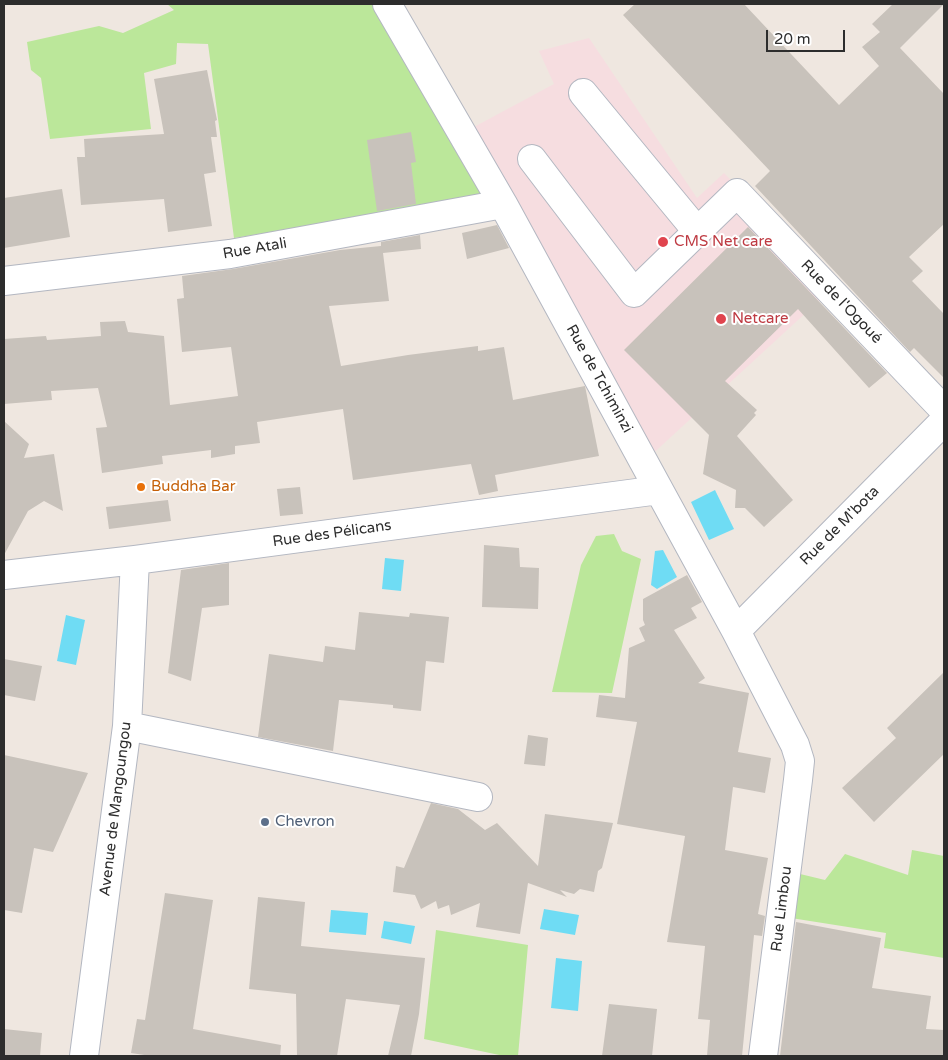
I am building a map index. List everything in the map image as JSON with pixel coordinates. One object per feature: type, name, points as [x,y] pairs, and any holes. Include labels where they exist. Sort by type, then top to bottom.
[{"type":"street","name":"Rue de Tchiminzi","points":[[387,4],[504,204],[736,631],[795,746],[800,761]]},
{"type":"street","points":[[532,159],[634,293],[697,231],[583,93]]},
{"type":"street","name":"Rue de l'Ogoué","points":[[697,231],[737,193],[944,410]]},
{"type":"street","name":"Rue Atali","points":[[4,281],[230,254],[504,204]]},
{"type":"street","name":"Rue de M'bota","points":[[736,631],[944,421]]},
{"type":"street","name":"Rue des Pélicans","points":[[4,575],[136,560],[659,490]]},
{"type":"street","name":"Avenue de Mangoungou","points":[[84,1056],[127,726],[136,560]]},
{"type":"street","points":[[127,726],[478,797]]},
{"type":"street","name":"Rue Limbou","points":[[763,1056],[800,761]]},
{"type":"shaded area","name":"CMS Net care","points":[[589,38],[697,198],[724,173],[835,286],[647,459],[474,127],[554,84],[539,51]]},
{"type":"green space","points":[[167,4],[385,4],[484,198],[234,238],[208,44],[177,43],[176,64],[144,73],[151,129],[50,139],[41,78],[31,70],[27,42],[99,26],[123,33],[174,10]]},
{"type":"green space","points":[[614,534],[622,551],[641,559],[612,693],[552,692],[581,565],[596,536]]},
{"type":"green space","points":[[912,850],[944,856],[944,958],[884,948],[886,933],[791,918],[796,873],[825,880],[845,854],[908,875]]},
{"type":"green space","points":[[436,930],[528,945],[518,1056],[504,1056],[424,1039]]},
{"type":"water","points":[[715,490],[734,529],[709,540],[691,502]]},
{"type":"water","points":[[663,550],[677,577],[657,589],[651,585],[655,551]]},
{"type":"water","points":[[385,558],[404,560],[401,591],[382,589]]},
{"type":"water","points":[[66,615],[85,620],[76,665],[57,661]]},
{"type":"water","points":[[544,909],[579,915],[575,935],[540,929]]},
{"type":"water","points":[[331,910],[368,913],[366,935],[329,932]]},
{"type":"water","points":[[384,921],[415,926],[411,944],[381,938]]},
{"type":"water","points":[[556,958],[582,961],[578,1011],[551,1008]]},
{"type":"building","points":[[635,4],[744,4],[839,105],[879,66],[862,47],[880,32],[872,24],[893,4],[944,4],[900,48],[944,94],[944,224],[909,257],[923,271],[912,281],[944,314],[944,378],[914,348],[910,352],[755,186],[770,171],[623,15]]},
{"type":"building","points":[[207,70],[217,120],[215,121],[217,137],[211,137],[216,172],[204,174],[212,226],[168,232],[164,199],[81,205],[77,157],[85,157],[84,139],[164,134],[154,79]]},
{"type":"building","points":[[411,132],[416,162],[411,163],[416,204],[377,211],[367,140]]},
{"type":"building","points":[[62,189],[70,237],[4,248],[4,198]]},
{"type":"building","points":[[497,225],[509,248],[467,259],[462,233]]},
{"type":"building","name":"Netcare","points":[[748,227],[887,373],[869,388],[798,309],[725,381],[757,410],[754,413],[756,415],[737,436],[793,500],[764,527],[745,508],[735,508],[736,490],[703,474],[709,435],[624,350]]},
{"type":"building","points":[[420,235],[421,249],[383,253],[389,301],[329,306],[341,366],[478,346],[478,351],[504,347],[513,400],[585,386],[599,456],[495,475],[498,491],[479,495],[471,464],[353,480],[343,409],[257,422],[260,443],[235,446],[235,454],[211,458],[211,450],[162,456],[163,464],[102,473],[96,428],[107,427],[98,388],[51,391],[52,400],[4,404],[4,339],[46,336],[47,340],[101,336],[100,322],[125,321],[128,332],[164,336],[170,405],[238,396],[231,347],[182,352],[177,299],[184,298],[182,276],[340,250],[381,246],[381,242]]},
{"type":"building","points":[[4,421],[29,444],[24,458],[54,454],[63,511],[44,501],[28,511],[4,555]]},
{"type":"building","points":[[300,487],[303,514],[280,516],[277,489]]},
{"type":"building","points":[[168,500],[171,521],[109,529],[106,507]]},
{"type":"building","points":[[484,545],[519,548],[520,567],[539,568],[538,609],[482,607]]},
{"type":"building","points":[[229,563],[229,605],[202,608],[191,681],[168,673],[181,570]]},
{"type":"building","points":[[687,575],[702,602],[691,608],[697,618],[674,630],[705,678],[698,683],[749,693],[738,752],[771,758],[765,793],[733,787],[725,850],[768,858],[758,914],[765,916],[762,936],[754,935],[742,1056],[707,1056],[710,1020],[698,1019],[705,946],[667,942],[685,836],[617,824],[637,722],[596,717],[599,695],[625,698],[629,648],[645,641],[639,628],[645,625],[643,620],[643,599]]},
{"type":"building","points":[[359,612],[409,617],[410,613],[449,617],[444,663],[426,661],[421,711],[393,708],[393,705],[339,700],[333,751],[258,737],[269,654],[323,662],[325,646],[355,650]]},
{"type":"building","points":[[4,659],[42,666],[35,701],[4,695]]},
{"type":"building","points":[[944,672],[944,754],[874,822],[842,788],[896,738],[887,728]]},
{"type":"building","points":[[528,735],[548,738],[545,766],[524,764]]},
{"type":"building","points":[[4,755],[88,773],[53,852],[34,848],[22,913],[4,910]]},
{"type":"building","points":[[431,803],[458,809],[485,830],[497,823],[538,866],[545,814],[613,823],[602,868],[598,871],[594,892],[580,889],[574,894],[560,890],[567,897],[528,883],[520,934],[476,927],[480,903],[451,915],[449,905],[438,909],[436,901],[421,909],[415,895],[393,892],[396,866],[404,868]]},
{"type":"building","points":[[165,893],[213,900],[193,1029],[281,1045],[280,1056],[151,1056],[131,1053],[137,1019],[145,1020]]},
{"type":"building","points":[[258,897],[305,902],[301,946],[425,958],[419,1014],[411,1056],[388,1056],[400,1005],[346,999],[337,1056],[297,1056],[296,994],[249,989]]},
{"type":"building","points":[[796,922],[881,938],[872,988],[931,996],[926,1029],[944,1030],[944,1056],[780,1056]]},
{"type":"building","points":[[609,1004],[657,1009],[652,1056],[602,1056]]},
{"type":"building","points":[[4,1029],[42,1033],[40,1056],[4,1056]]},
{"type":"place","name":"CMS Net care","points":[[663,242]]},
{"type":"place","name":"Netcare","points":[[721,319]]},
{"type":"place","name":"Buddha Bar","points":[[141,487]]},
{"type":"place","name":"Chevron","points":[[265,822]]}]
